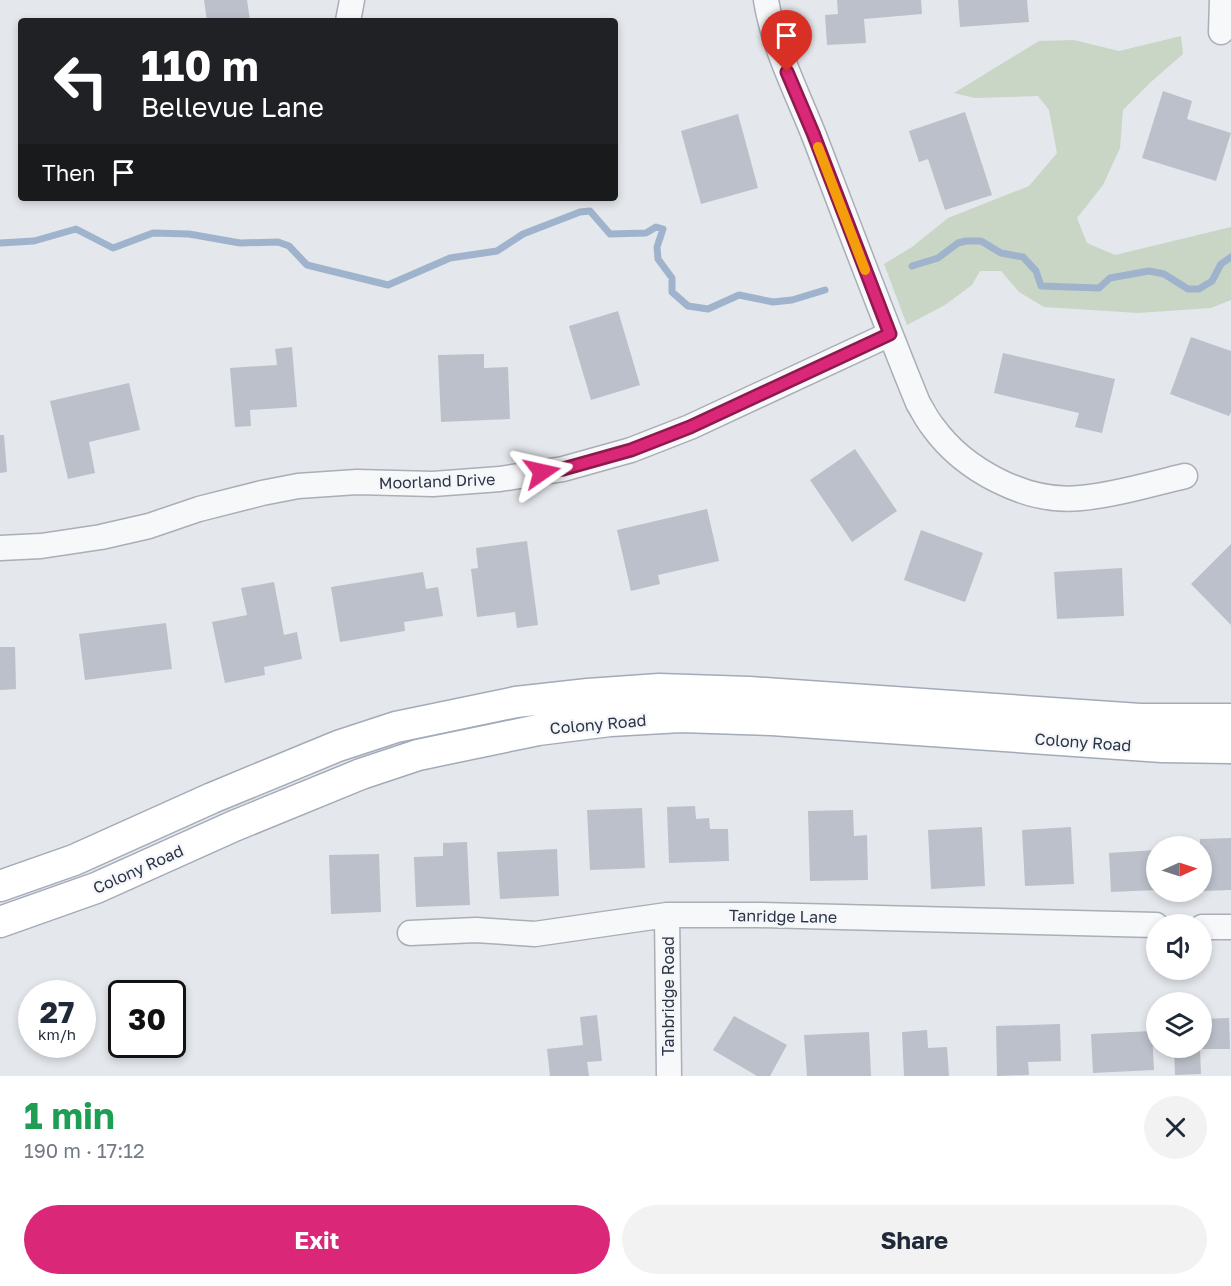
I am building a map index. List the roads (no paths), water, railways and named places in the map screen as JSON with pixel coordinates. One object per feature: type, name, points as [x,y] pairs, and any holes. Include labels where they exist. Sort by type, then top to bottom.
[{"type":"main road","name":"Colony Road","points":[[0,886],[74,860],[212,798],[339,746],[396,727],[516,702],[659,689],[749,692],[1065,715],[1231,720]]},
{"type":"main road","name":"Colony Road","points":[[0,922],[96,888],[234,826],[361,774],[418,755],[538,730],[610,721],[681,717],[772,720],[1162,747],[1231,748]]},
{"type":"street","points":[[349,18],[352,0]]},
{"type":"street","points":[[766,0],[769,21],[779,51],[918,403],[933,428],[969,463],[997,481],[1021,491],[1050,498],[1080,498],[1132,489],[1185,476]]},
{"type":"street","points":[[1221,32],[1222,0]]},
{"type":"street","name":"Moorland Drive","points":[[0,548],[41,546],[101,537],[149,526],[199,509],[298,486],[357,482],[433,484],[500,479],[563,469],[631,450],[690,427],[890,334]]},
{"type":"street","name":"Tanridge Lane","points":[[410,933],[476,930],[535,934],[667,915],[759,915],[1146,925]]},
{"type":"street","name":"Tanbridge Road","points":[[667,915],[669,1076]]},
{"type":"street","points":[[1212,927],[1231,927]]},
{"type":"waterway","points":[[0,243],[34,241],[76,229],[113,248],[153,233],[189,234],[240,243],[278,242],[289,246],[307,265],[388,285],[450,258],[497,251],[523,234],[580,212],[590,211],[610,234],[646,233],[656,227],[663,229],[657,247],[658,259],[672,278],[672,292],[688,306],[708,309],[739,295],[773,302],[792,300],[825,290]]},
{"type":"waterway","points":[[912,266],[938,258],[958,243],[981,241],[1001,253],[1023,257],[1036,271],[1041,286],[1099,288],[1110,278],[1149,271],[1164,274],[1188,289],[1199,289],[1212,281],[1221,264],[1231,257]]}]
